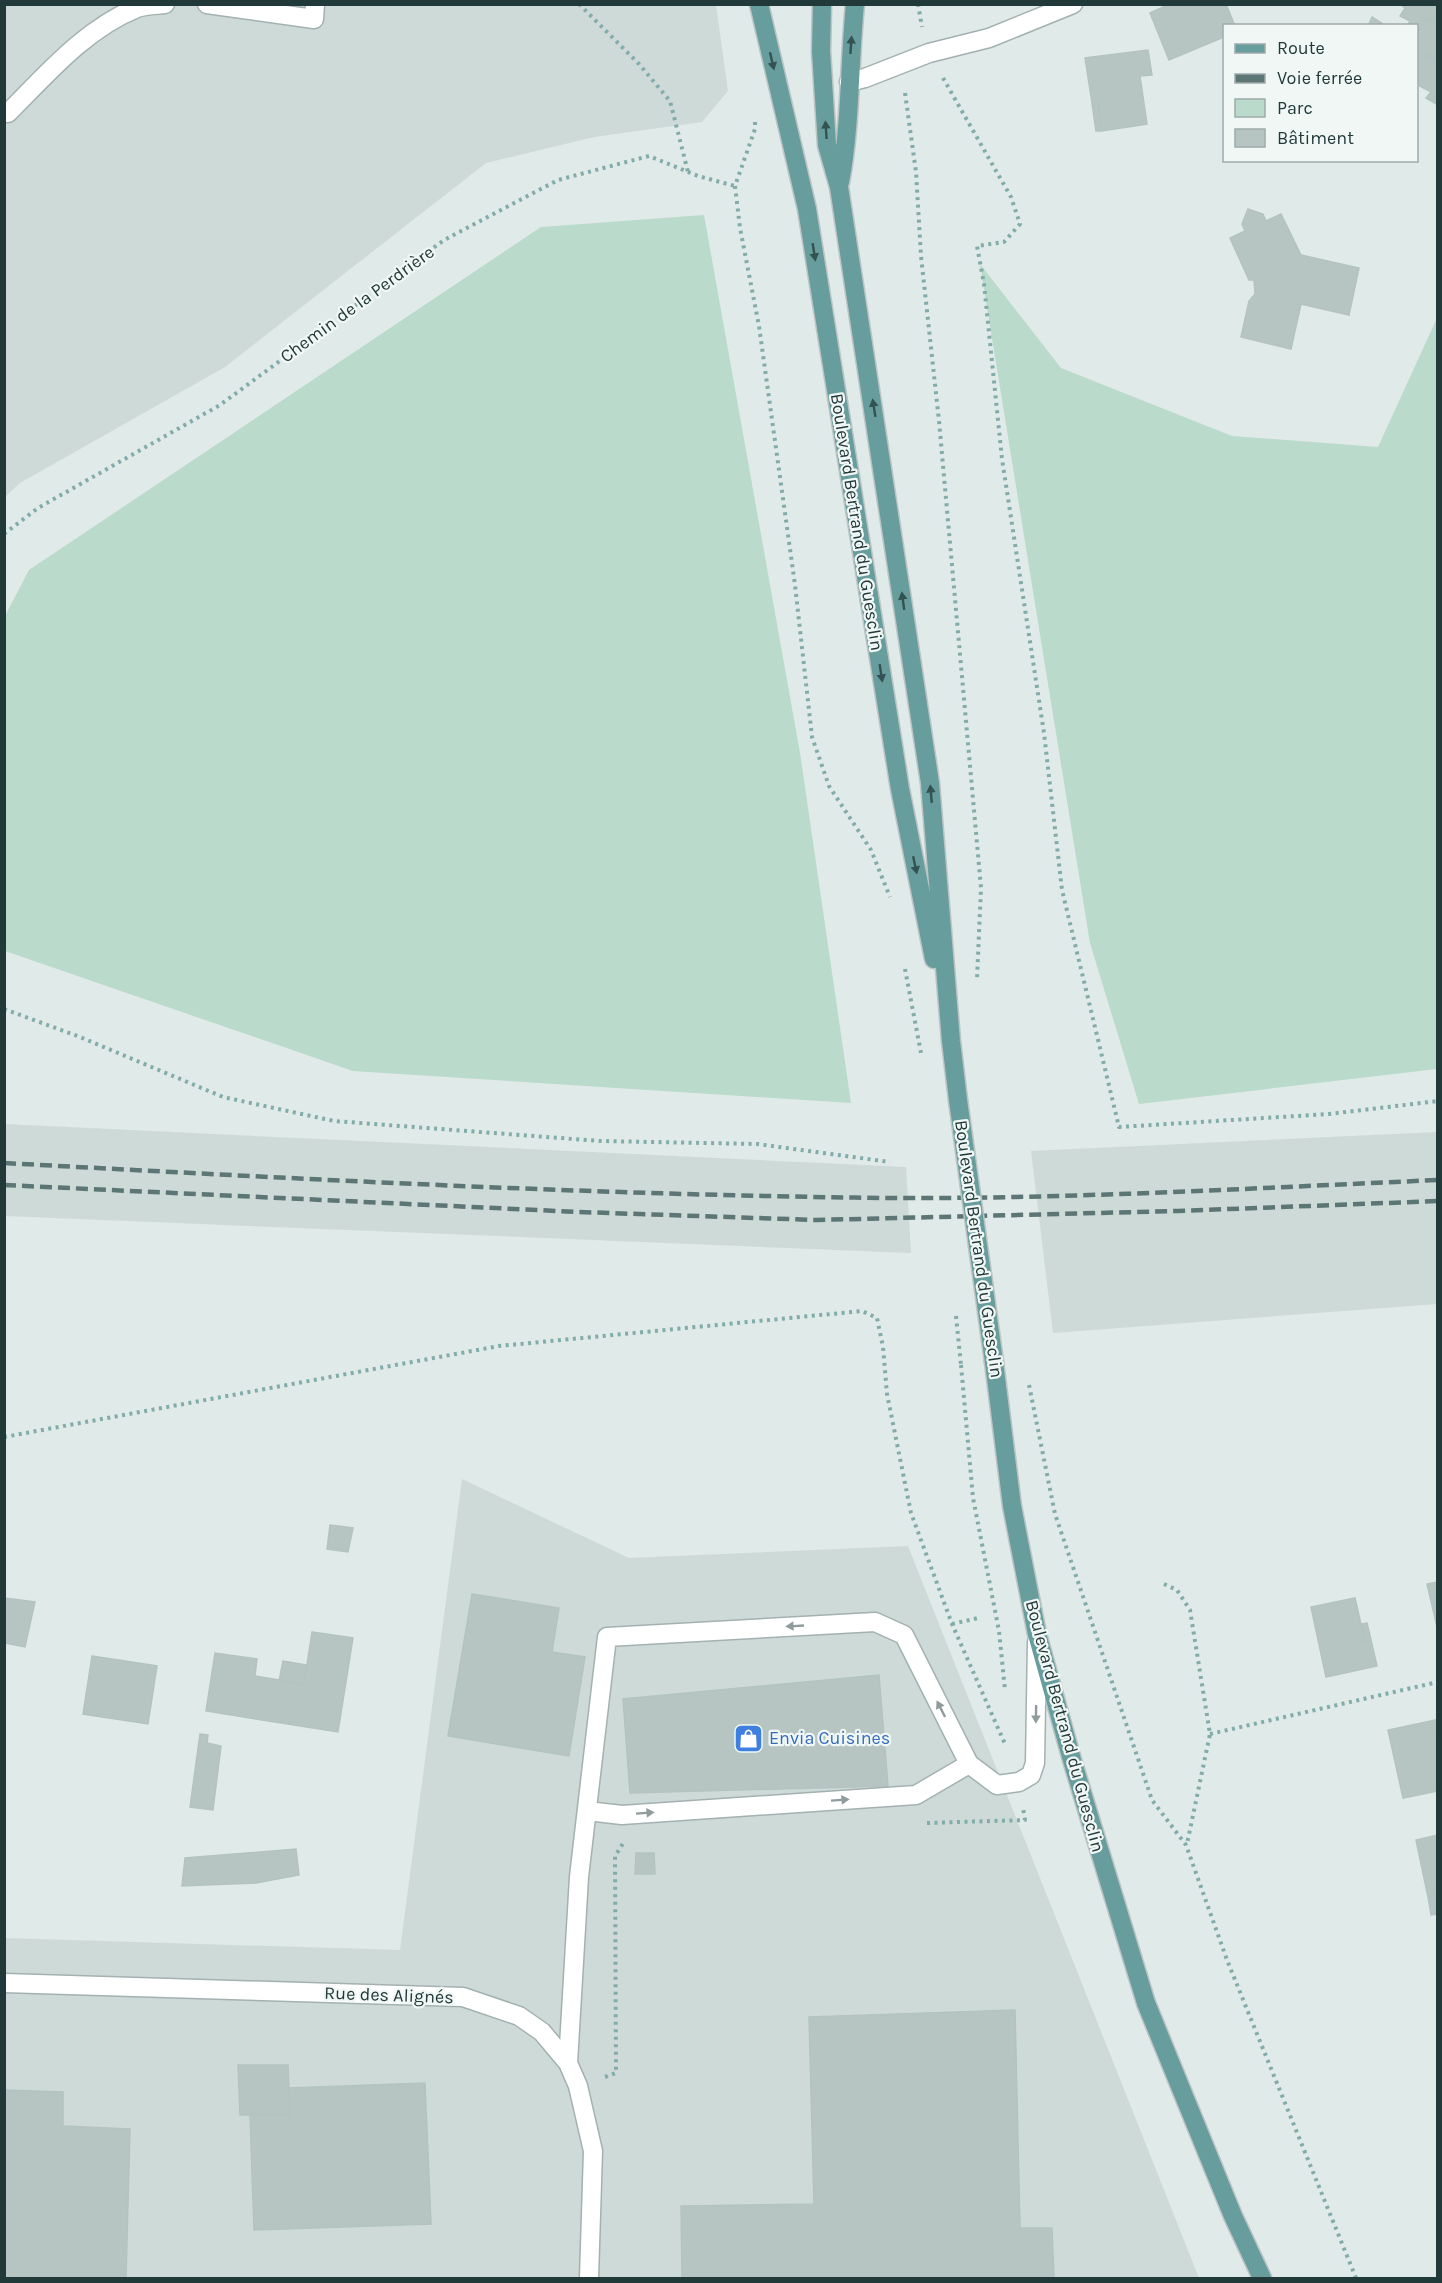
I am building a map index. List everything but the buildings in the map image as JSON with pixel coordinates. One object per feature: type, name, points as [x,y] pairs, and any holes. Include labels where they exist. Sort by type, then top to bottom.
[{"type":"main road","name":"Boulevard Bertrand du Guesclin","points":[[759,4],[807,209],[900,789],[951,1041]]},
{"type":"main road","name":"Boulevard Bertrand du Guesclin","points":[[822,4],[821,51],[827,145],[839,187],[930,783],[951,1041],[1012,1506],[1037,1634],[1072,1760],[1146,2003],[1233,2216],[1262,2278]]},
{"type":"main road","name":"Boulevard Bertrand du Guesclin","points":[[839,187],[846,149],[855,4]]},
{"type":"street","points":[[4,112],[8,113],[58,63],[104,24],[139,7],[165,4]]},
{"type":"street","points":[[207,4],[315,12]]},
{"type":"street","points":[[849,82],[929,53],[989,38],[1073,4]]},
{"type":"street","points":[[568,2063],[579,1877],[608,1637],[875,1622],[904,1635],[969,1764],[997,1785],[1019,1782],[1031,1775],[1035,1763],[1037,1634]]},
{"type":"street","points":[[587,1811],[622,1815],[916,1795],[969,1764]]},
{"type":"street","name":"Rue des Alignés","points":[[4,1983],[463,1997],[519,2016],[542,2032],[568,2063],[578,2086],[593,2151],[589,2278]]},
{"type":"path","points":[[579,4],[639,64],[670,101],[688,172]]},
{"type":"path","points":[[929,53],[1011,197],[1020,224],[1004,242],[976,246],[984,284],[1002,459],[1044,733],[1062,890],[1119,1127],[1329,1114],[1437,1101]]},
{"type":"path","points":[[904,62],[904,85],[916,172],[921,256],[939,421],[980,876],[977,990]]},
{"type":"path","points":[[754,118],[755,129],[735,186],[740,228],[762,350],[795,585],[812,737],[829,786],[871,850],[893,905]]},
{"type":"path","name":"Chemin de la Perdrière","points":[[4,534],[38,508],[220,405],[444,240],[558,180],[649,156],[688,172],[735,186]]},
{"type":"path","points":[[904,963],[922,1057]]},
{"type":"path","points":[[4,1009],[80,1037],[223,1097],[334,1121],[600,1141],[757,1144],[890,1162]]},
{"type":"path","points":[[4,1437],[499,1346],[862,1311],[877,1318],[883,1347],[887,1394],[911,1513],[952,1624],[1009,1752],[1008,1741]]},
{"type":"path","points":[[961,1365],[973,1498],[999,1631],[1005,1696]]},
{"type":"path","points":[[1028,1382],[1055,1514],[1152,1800],[1186,1845],[1227,1960],[1356,2278]]},
{"type":"path","points":[[1164,1584],[1177,1590],[1190,1610],[1210,1734],[1186,1845]]},
{"type":"path","points":[[952,1624],[978,1618]]},
{"type":"path","points":[[1210,1734],[1437,1683]]},
{"type":"path","points":[[924,1823],[1025,1820],[1019,1782]]},
{"type":"path","points":[[578,2086],[616,2073],[615,1856],[625,1841]]},
{"type":"shaded area","points":[[5,5],[716,5],[728,91],[702,122],[594,137],[486,163],[225,367],[20,483],[5,497]]},
{"type":"shaded area","points":[[5,1124],[906,1167],[911,1253],[5,1216]]},
{"type":"shaded area","points":[[1437,1132],[1437,1304],[1053,1333],[1031,1151]]},
{"type":"shaded area","points":[[462,1479],[629,1558],[908,1546],[1199,2278],[5,2278],[5,1938],[400,1950]]},
{"type":"green space","points":[[704,215],[800,753],[851,1103],[353,1071],[5,951],[5,616],[29,570],[541,227]]},
{"type":"green space","points":[[980,264],[1061,368],[1232,436],[1378,447],[1437,318],[1437,1069],[1139,1104],[1090,943]]},
{"type":"railway","points":[[4,1163],[558,1190],[890,1198],[1096,1195],[1438,1180]]},
{"type":"railway","points":[[4,1185],[579,1212],[816,1220],[1178,1211],[1438,1201]]},
{"type":"place","name":"Envia Cuisines","points":[[748,1738]]}]
